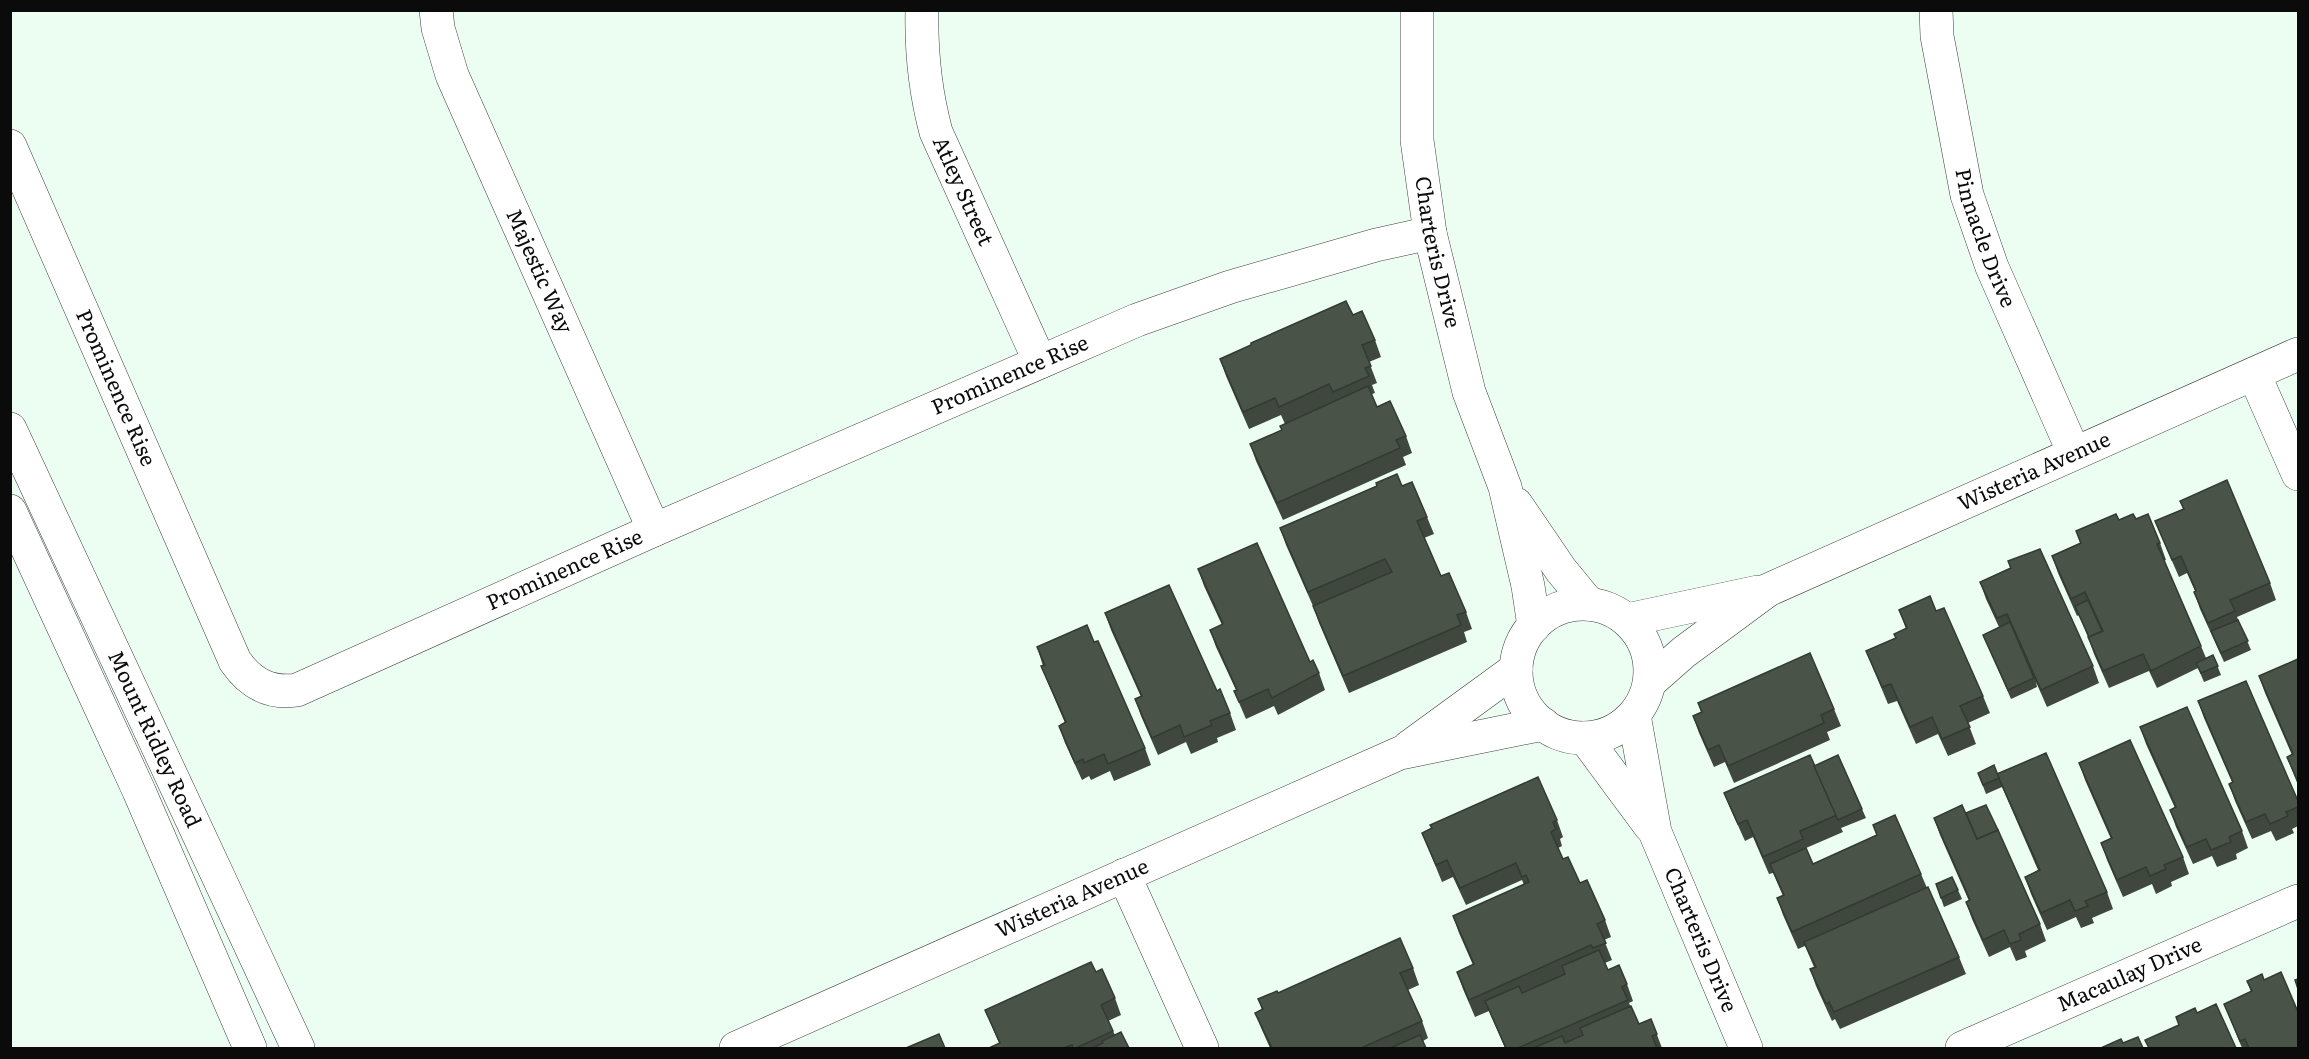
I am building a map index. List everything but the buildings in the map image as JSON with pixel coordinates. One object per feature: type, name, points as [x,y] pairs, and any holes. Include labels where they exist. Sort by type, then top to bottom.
[{"type":"street","name":"Majestic Way","points":[[436,10],[438,28],[452,75],[654,530]]},
{"type":"street","name":"Atley Street","points":[[922,10],[924,74],[936,132],[1040,362]]},
{"type":"street","name":"Charteris Drive","points":[[1417,10],[1417,140],[1430,233],[1469,392],[1505,488],[1528,586],[1534,626]]},
{"type":"street","name":"Pinnacle Drive","points":[[1936,10],[1937,36],[1967,195],[1992,267],[2074,453]]},
{"type":"street","name":"Prominence Rise","points":[[10,146],[235,661],[247,678],[265,687],[285,692],[297,690],[654,530],[1137,320],[1230,287],[1376,245],[1430,233]]},
{"type":"street","name":"Wisteria Avenue","points":[[1627,620],[1768,590],[2298,354]]},
{"type":"street","points":[[2254,374],[2298,474]]},
{"type":"street","name":"Mount Ridley Road","points":[[10,429],[298,1048]]},
{"type":"street","name":"Charteris Drive","points":[[1505,488],[1561,570],[1589,604]]},
{"type":"street","name":"Mount Ridley Road","points":[[10,511],[113,734],[250,1048]]},
{"type":"street","name":"Wisteria Avenue","points":[[1650,682],[1684,652],[1768,590]]},
{"type":"street","points":[[1589,604],[1610,610],[1627,620],[1641,638],[1649,659],[1650,682],[1641,705],[1620,728],[1603,736],[1569,737],[1543,724],[1528,709],[1519,690],[1516,669],[1524,638],[1534,626],[1550,613],[1569,606],[1589,604]]},
{"type":"street","name":"Wisteria Avenue","points":[[735,1047],[1400,753],[1516,669]]},
{"type":"street","name":"Charteris Drive","points":[[1634,715],[1655,832],[1746,1048]]},
{"type":"street","points":[[113,734],[147,720]]},
{"type":"street","name":"Wisteria Avenue","points":[[1400,753],[1543,724]]},
{"type":"street","name":"Charteris Drive","points":[[1584,738],[1655,832]]},
{"type":"street","points":[[1124,875],[1202,1048]]},
{"type":"street","name":"Macaulay Drive","points":[[1962,1048],[2298,901]]}]
